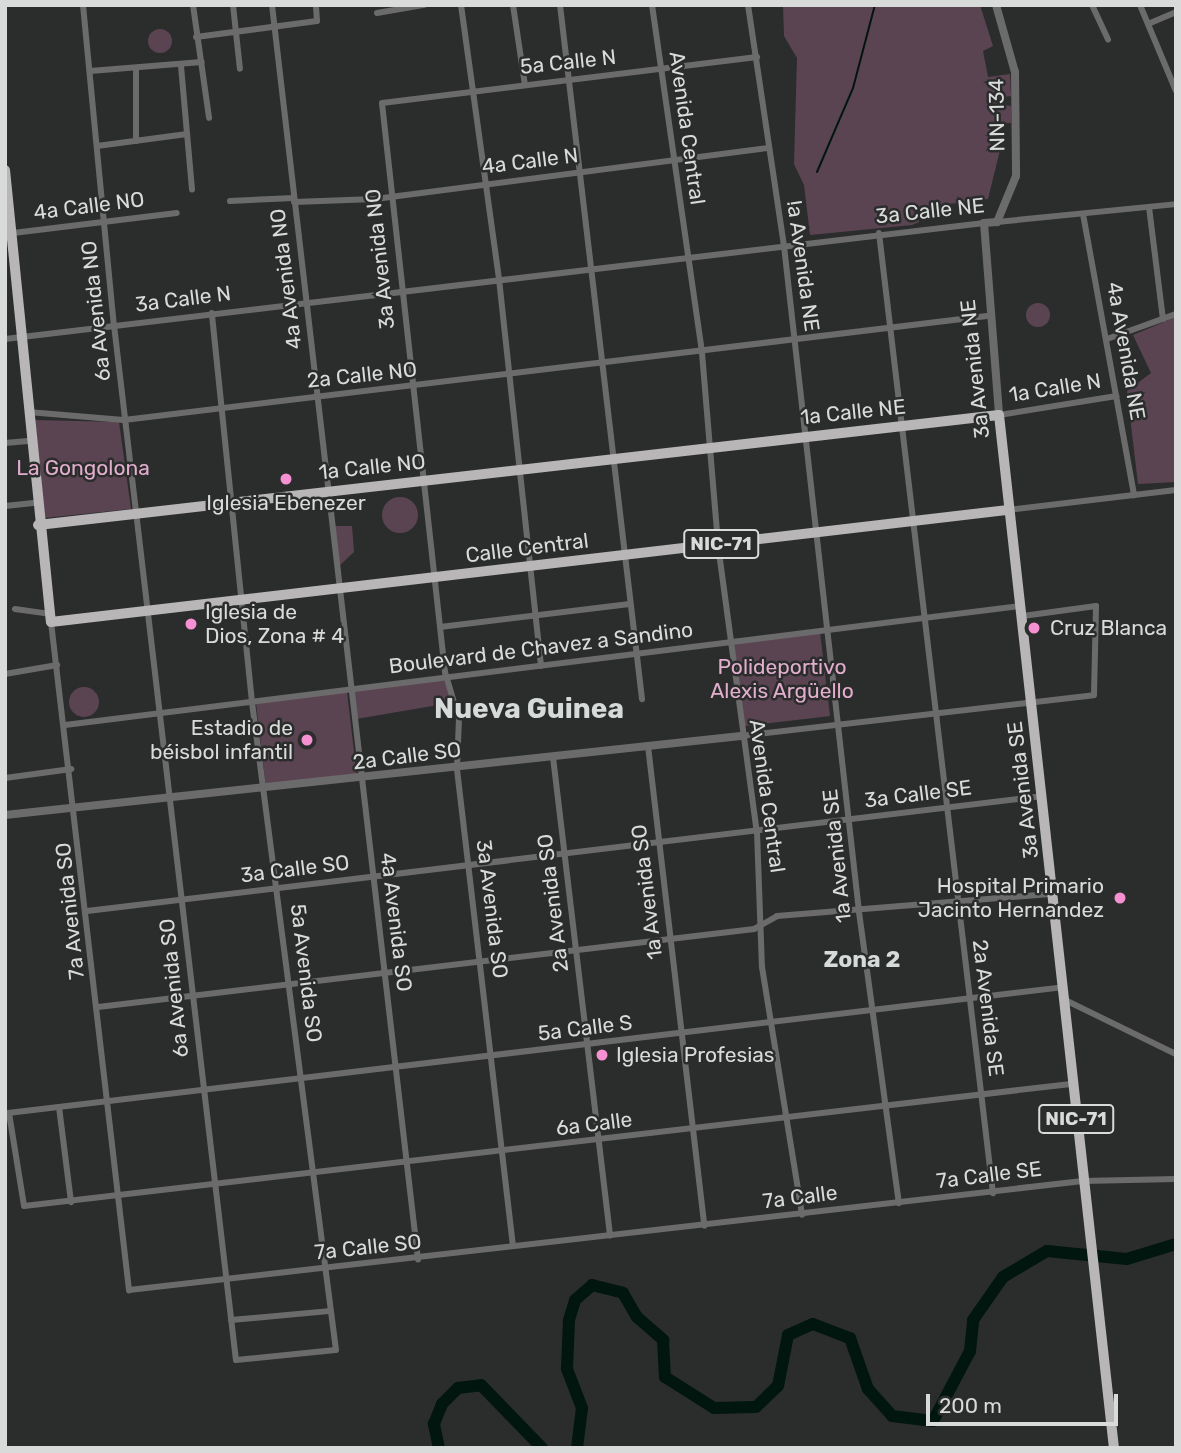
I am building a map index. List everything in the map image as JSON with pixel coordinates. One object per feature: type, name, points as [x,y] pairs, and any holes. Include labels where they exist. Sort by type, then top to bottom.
[{"type":"highway","points":[[5,170],[8,233],[22,335],[28,441],[50,618]]},
{"type":"highway","name":"1a Calle NE","points":[[710,448],[999,415]]},
{"type":"highway","name":"3a Avenida NE","points":[[999,415],[1008,510]]},
{"type":"highway","name":"1a Calle NO","points":[[38,525],[710,448]]},
{"type":"highway","name":"Calle Central","points":[[50,618],[148,612],[1008,510]]},
{"type":"highway","name":"3a Avenida SE","points":[[1008,510],[1066,986],[1061,998],[1114,1448]]},
{"type":"street","name":"6a Avenida NO","points":[[83,5],[124,420],[148,612]]},
{"type":"street","points":[[193,5],[209,118]]},
{"type":"street","points":[[233,5],[240,69]]},
{"type":"street","name":"4a Avenida NO","points":[[272,5],[339,590]]},
{"type":"street","points":[[196,37],[317,21],[316,5]]},
{"type":"street","points":[[377,13],[424,5]]},
{"type":"street","points":[[461,5],[483,184],[499,279],[506,377],[541,666]]},
{"type":"street","points":[[513,5],[525,85]]},
{"type":"street","points":[[560,5],[642,699]]},
{"type":"street","name":"Avenida Central","points":[[652,5],[702,353],[718,545],[741,736],[757,832],[762,967],[775,1023],[802,1215]]},
{"type":"street","name":"!a Avenida NE","points":[[748,5],[784,246],[826,631]]},
{"type":"street","points":[[1092,5],[1108,40]]},
{"type":"street","points":[[1140,5],[1176,91]]},
{"type":"street","name":"NN-134","points":[[998,222],[1016,176],[1015,72],[999,6]]},
{"type":"street","points":[[1148,24],[1176,12]]},
{"type":"street","name":"5a Calle N","points":[[382,103],[472,89],[569,81],[757,57]]},
{"type":"street","points":[[90,71],[202,62]]},
{"type":"street","points":[[181,65],[192,190]]},
{"type":"street","points":[[136,68],[136,141]]},
{"type":"street","name":"3a Avenida NO","points":[[382,103],[400,291],[435,578]]},
{"type":"street","points":[[97,146],[187,134]]},
{"type":"street","name":"4a Calle N","points":[[230,201],[391,197],[769,148]]},
{"type":"street","name":"3a Calle NE","points":[[499,279],[878,233],[1176,204]]},
{"type":"street","points":[[1149,207],[1163,319]]},
{"type":"street","name":"4a Calle NO","points":[[8,233],[177,213]]},
{"type":"street","name":"4a Avenida NE","points":[[1083,214],[1134,495]]},
{"type":"street","name":"3a Avenida NE","points":[[984,223],[987,316],[999,415]]},
{"type":"street","name":"2a Avenida SE","points":[[878,233],[926,618],[967,997],[993,1193]]},
{"type":"street","name":"3a Calle N","points":[[5,339],[499,279]]},
{"type":"street","name":"5a Avenida SO","points":[[212,313],[252,702],[290,984],[323,1270],[336,1350],[236,1360]]},
{"type":"street","points":[[1107,339],[1176,314]]},
{"type":"street","name":"2a Calle NO","points":[[27,412],[124,420],[506,377],[987,316]]},
{"type":"street","name":"1a Calle N","points":[[999,415],[1116,396]]},
{"type":"street","points":[[5,443],[28,441]]},
{"type":"street","points":[[1008,510],[1176,490]]},
{"type":"street","points":[[5,506],[36,503]]},
{"type":"street","name":"3a Avenida SO","points":[[435,578],[447,677],[459,719],[457,768],[493,1056],[513,1246]]},
{"type":"street","name":"4a Avenida SO","points":[[339,590],[360,779],[398,1067],[418,1260]]},
{"type":"street","points":[[440,627],[631,604]]},
{"type":"street","name":"Boulevard de Chavez a Sandino","points":[[65,725],[926,618],[1096,606],[1094,695],[1031,702]]},
{"type":"street","points":[[15,609],[50,618]]},
{"type":"street","name":"6a Avenida SO","points":[[148,612],[213,1186],[236,1360]]},
{"type":"street","name":"7a Avenida SO","points":[[50,618],[77,807],[120,1197]]},
{"type":"street","name":"1a Avenida SE","points":[[826,631],[853,820],[859,912],[899,1203]]},
{"type":"street","points":[[5,674],[57,665]]},
{"type":"street","points":[[741,736],[1031,702]]},
{"type":"street","name":"2a Calle SO","points":[[5,815],[170,801],[741,736]]},
{"type":"street","name":"1a Avenida SO","points":[[648,746],[704,1226]]},
{"type":"street","name":"2a Avenida SO","points":[[552,757],[610,1236]]},
{"type":"street","points":[[5,778],[71,769]]},
{"type":"street","name":"3a Calle SE","points":[[757,832],[1043,796]]},
{"type":"street","name":"3a Calle SO","points":[[87,911],[757,832]]},
{"type":"street","points":[[98,1007],[670,939],[762,923],[777,916],[958,905],[1055,894]]},
{"type":"street","name":"5a Calle S","points":[[7,1113],[775,1023],[873,1007],[1066,986]]},
{"type":"street","points":[[1061,998],[1176,1054]]},
{"type":"street","name":"6a Calle","points":[[7,1113],[24,1206],[311,1175],[1071,1084]]},
{"type":"street","points":[[59,1107],[71,1202]]},
{"type":"street","name":"7a Calle SE","points":[[899,1203],[1083,1181],[1176,1179]]},
{"type":"street","name":"7a Calle SO","points":[[120,1197],[129,1290],[418,1260],[513,1246],[704,1226]]},
{"type":"street","name":"7a Calle","points":[[704,1226],[899,1203]]},
{"type":"street","points":[[231,1320],[329,1311]]},
{"type":"green space","points":[[783,5],[980,5],[993,46],[983,51],[988,77],[1010,74],[1011,96],[1004,97],[1004,105],[1011,106],[1011,123],[992,123],[987,141],[1000,150],[988,199],[918,208],[919,222],[912,225],[810,235],[804,185],[794,164],[797,58],[784,36]]},
{"type":"green space","points":[[160,29],[169,32],[172,41],[169,50],[160,53],[151,50],[148,41],[151,32]]},
{"type":"green space","points":[[1038,303],[1049,310],[1050,315],[1043,326],[1038,327],[1027,320],[1026,315],[1033,304]]},
{"type":"green space","points":[[1176,317],[1176,482],[1138,484],[1127,391],[1151,373],[1133,335]]},
{"type":"green space","name":"La Gongolona","points":[[34,420],[119,422],[131,509],[44,518]]},
{"type":"green space","points":[[400,497],[413,502],[418,515],[413,528],[400,533],[387,528],[382,515],[387,502]]},
{"type":"green space","points":[[332,526],[352,526],[354,552],[337,568]]},
{"type":"green space","name":"Polideportivo Alexis Argüello","points":[[820,632],[830,716],[745,726],[734,643]]},
{"type":"green space","points":[[444,680],[456,702],[356,719],[353,691]]},
{"type":"green space","points":[[84,687],[90,688],[98,696],[98,708],[90,716],[84,717],[78,716],[70,708],[69,702],[70,696],[78,688]]},
{"type":"green space","name":"Estadio de béisbol infantil","points":[[347,692],[357,777],[266,787],[256,703]]},
{"type":"waterway","points":[[817,172],[853,88],[875,5]]},
{"type":"waterway","points":[[577,1448],[582,1408],[567,1369],[569,1320],[575,1300],[592,1285],[623,1293],[637,1317],[663,1340],[665,1377],[714,1408],[756,1407],[778,1386],[788,1335],[813,1324],[850,1338],[868,1389],[892,1416],[933,1421],[970,1351],[973,1320],[1003,1277],[1047,1251],[1127,1259],[1176,1244]]},
{"type":"waterway","points":[[439,1448],[434,1424],[442,1404],[458,1388],[481,1385],[542,1448]]},
{"type":"place","name":"Iglesia Ebenezer","points":[[286,479]]},
{"type":"place","name":"Iglesia de Dios, Zona # 4","points":[[191,624]]},
{"type":"place","name":"Cruz Blanca","points":[[1034,628]]},
{"type":"place","name":"Estadio de béisbol infantil","points":[[307,740]]},
{"type":"place","name":"Hospital Primario Jacinto Hernandez","points":[[1120,898]]},
{"type":"place","name":"Iglesia Profesias","points":[[602,1055]]},
{"type":"district","name":"Nueva Guinea","points":[[529,709]]},
{"type":"district","name":"Zona 2","points":[[862,959]]}]
